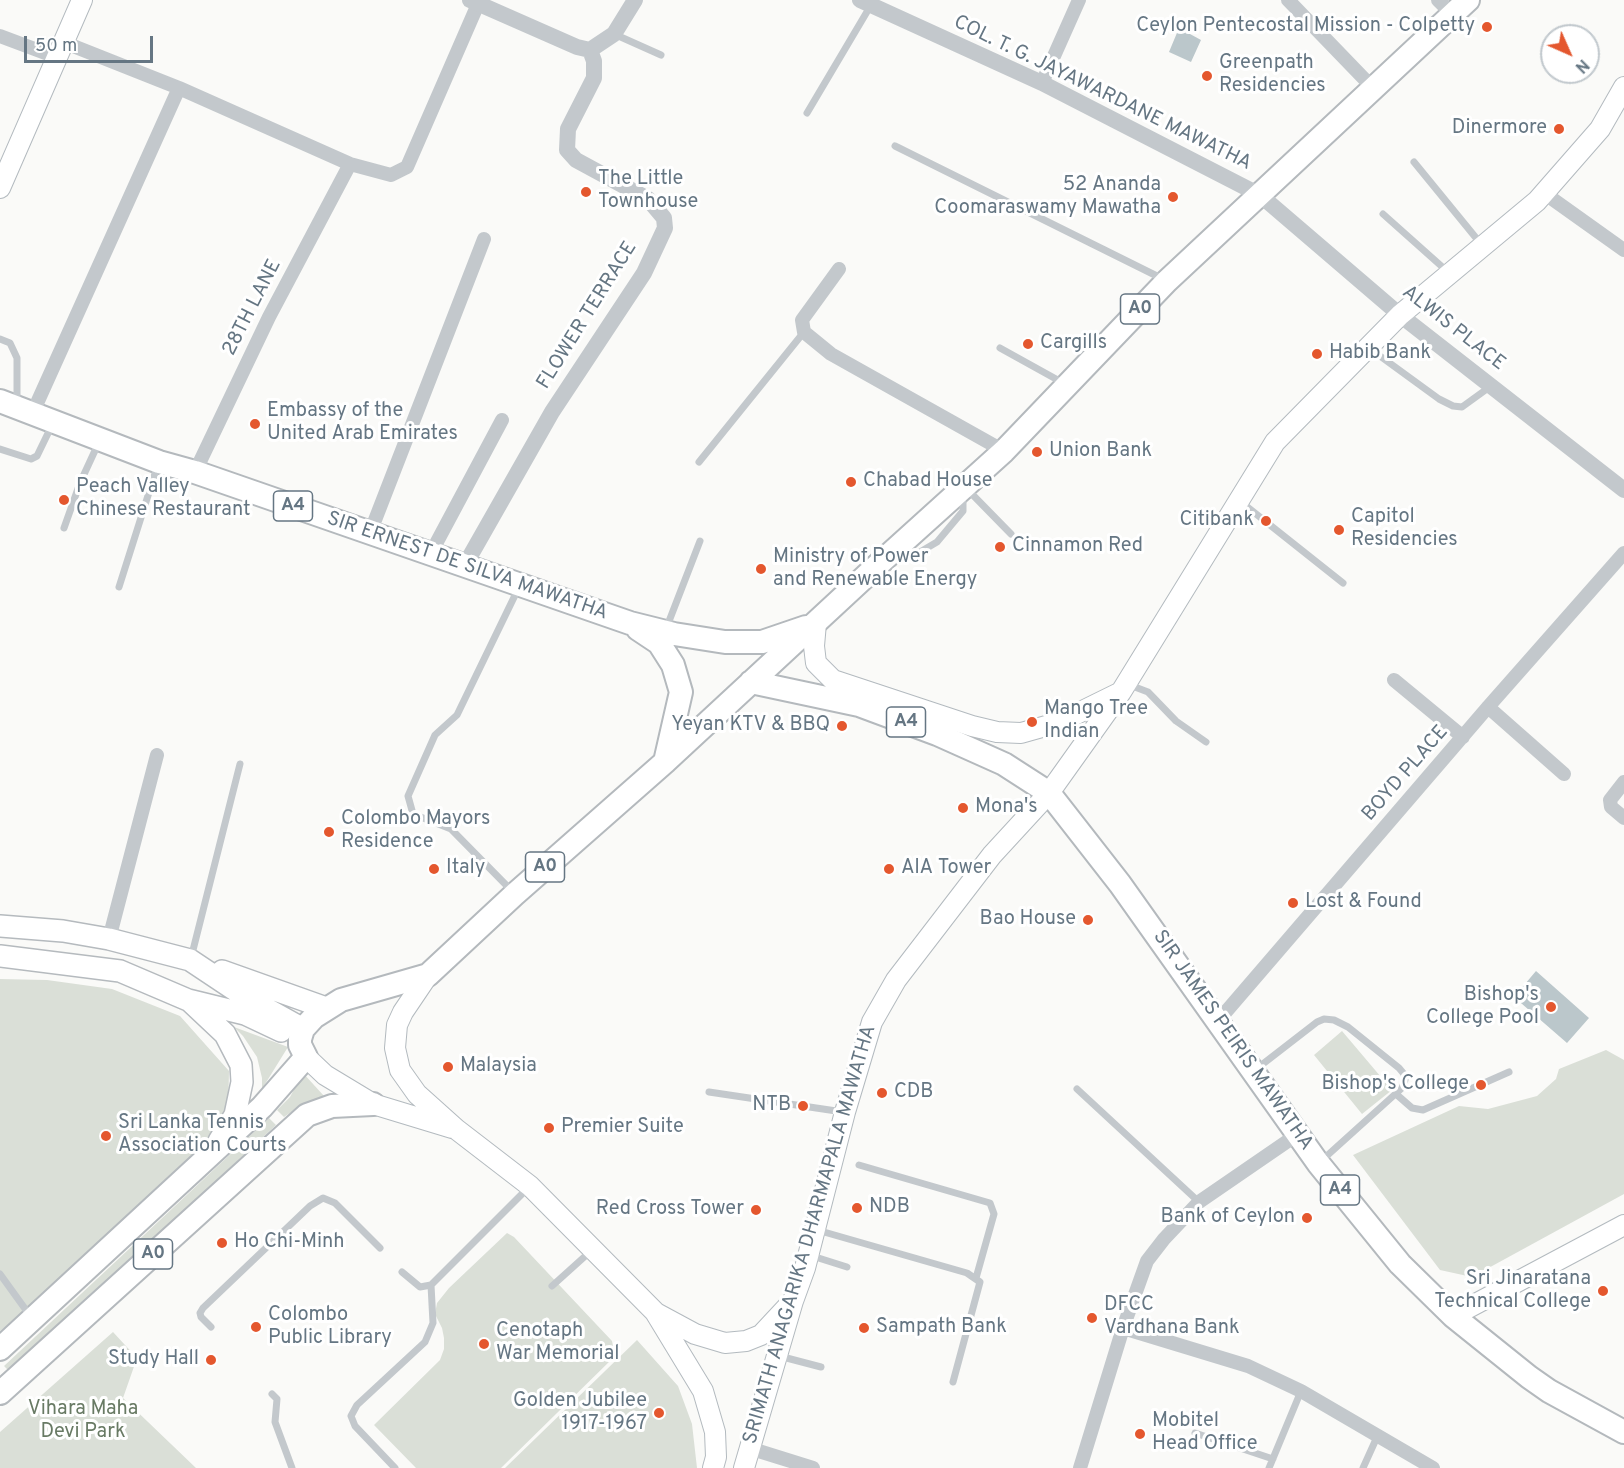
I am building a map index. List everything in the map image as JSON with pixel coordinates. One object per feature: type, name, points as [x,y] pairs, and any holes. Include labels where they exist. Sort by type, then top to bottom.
[{"type":"highway","name":"A0","points":[[4,1342],[33,1319],[262,1107],[303,1042],[314,1017],[340,1000],[428,975],[515,894],[665,762],[1004,451],[1167,281],[1373,88],[1453,5]]},
{"type":"highway","name":"SIR ERNEST DE SILVA MAWATHA","points":[[17,406],[159,462],[195,472],[630,623],[718,641],[762,642],[816,623]]},
{"type":"highway","name":"SIR ERNEST DE SILVA MAWATHA","points":[[630,623],[659,643],[673,665],[681,692],[665,762]]},
{"type":"highway","name":"A4","points":[[751,682],[860,705],[937,734],[1004,764],[1049,793]]},
{"type":"highway","name":"SIR JAMES PEIRIS MAWATHA","points":[[1049,793],[1120,884],[1318,1163],[1400,1264],[1453,1316],[1549,1391],[1624,1431]]},
{"type":"highway","name":"A0","points":[[0,1393],[307,1115],[332,1106],[373,1104]]},
{"type":"main road","points":[[0,188],[82,0]]},
{"type":"main road","name":"SRIMATH ANAGARIKA DHARMAPALA MAWATHA","points":[[744,1468],[808,1255],[845,1112],[872,1022],[896,980],[992,855],[1049,793],[1124,688],[1275,442],[1400,315],[1544,193],[1600,129],[1624,87]]},
{"type":"main road","points":[[816,623],[814,646],[816,663],[833,680],[998,732],[1022,733],[1060,722],[1124,688]]},
{"type":"main road","points":[[0,926],[63,931],[109,939],[190,960],[326,1008]]},
{"type":"main road","points":[[0,956],[120,971],[189,999],[245,1014],[303,1042]]},
{"type":"main road","points":[[190,960],[248,998],[303,1042],[325,1075],[373,1104],[456,1130]]},
{"type":"main road","points":[[428,975],[397,1025],[395,1048],[400,1070],[410,1086],[456,1130],[530,1186],[655,1312],[703,1391],[715,1432],[714,1462]]},
{"type":"main road","points":[[189,999],[225,1034],[241,1065],[242,1082],[235,1115],[211,1155]]},
{"type":"main road","points":[[1453,1316],[1624,1225]]},
{"type":"main road","points":[[655,1312],[694,1334],[725,1343],[746,1341],[761,1335],[793,1301]]},
{"type":"street","points":[[0,36],[59,50],[179,88],[350,164],[391,175],[407,166],[474,2],[577,47],[590,50],[614,34],[635,0]]},
{"type":"street","points":[[1042,83],[1079,0]]},
{"type":"street","points":[[1288,0],[1373,88]]},
{"type":"street","name":"COL. T. G. JAYAWARDANE MAWATHA","points":[[863,1],[1042,83],[1260,195]]},
{"type":"street","name":"FLOWER TERRACE","points":[[465,565],[552,412],[644,273],[665,228],[664,218],[648,199],[576,160],[567,150],[568,129],[594,78],[594,61],[590,50]]},
{"type":"street","points":[[17,406],[179,88]]},
{"type":"street","name":"28TH LANE","points":[[195,472],[269,316],[350,164]]},
{"type":"street","points":[[1544,193],[1624,250]]},
{"type":"street","name":"ALWIS PLACE","points":[[1260,195],[1400,315],[1624,490]]},
{"type":"street","points":[[370,533],[484,239]]},
{"type":"street","points":[[839,269],[802,320],[804,332],[831,354],[1004,451]]},
{"type":"street","points":[[431,553],[502,420]]},
{"type":"street","name":"BOYD PLACE","points":[[1218,1021],[1488,707],[1624,553]]},
{"type":"street","points":[[1394,680],[1463,737]]},
{"type":"street","points":[[1488,707],[1563,774]]},
{"type":"street","points":[[109,939],[156,755]]},
{"type":"street","points":[[1624,782],[1610,800],[1611,807],[1624,818]]},
{"type":"street","points":[[1080,1468],[1123,1328],[1147,1261],[1199,1202],[1298,1134]]},
{"type":"street","points":[[1123,1328],[1248,1366],[1301,1391],[1433,1468]]},
{"type":"street","points":[[749,1448],[813,1468]]},
{"type":"lane","points":[[807,112],[863,1]]},
{"type":"lane","points":[[614,34],[661,55]]},
{"type":"lane","points":[[895,146],[1167,281]]},
{"type":"lane","points":[[1414,162],[1483,246]]},
{"type":"lane","points":[[1383,214],[1450,274]]},
{"type":"lane","points":[[699,462],[804,332]]},
{"type":"lane","points":[[0,339],[10,342],[17,358],[17,406]]},
{"type":"lane","points":[[1368,347],[1439,399],[1453,406],[1462,407],[1491,386]]},
{"type":"lane","points":[[1000,348],[1067,385]]},
{"type":"lane","points":[[0,449],[31,459],[37,456],[55,420]]},
{"type":"lane","points":[[64,528],[80,483],[100,438]]},
{"type":"lane","points":[[119,587],[159,462]]},
{"type":"lane","points":[[960,491],[1011,534]]},
{"type":"lane","points":[[1239,500],[1343,583]]},
{"type":"lane","points":[[665,631],[700,541]]},
{"type":"lane","points":[[515,894],[451,829],[413,814],[408,796],[435,735],[457,715],[520,585]]},
{"type":"lane","points":[[1124,688],[1148,692],[1176,721],[1206,742]]},
{"type":"lane","points":[[190,960],[240,764]]},
{"type":"lane","points":[[1253,1071],[1317,1022],[1334,1020],[1348,1027],[1404,1074],[1405,1080],[1402,1088],[1318,1163]]},
{"type":"lane","points":[[1396,1094],[1412,1108],[1424,1110],[1509,1072]]},
{"type":"lane","points":[[1077,1089],[1199,1202]]},
{"type":"lane","points":[[709,1092],[845,1112]]},
{"type":"lane","points":[[859,1165],[990,1203],[994,1214],[976,1278]]},
{"type":"lane","points":[[402,1272],[420,1287],[431,1285],[530,1186]]},
{"type":"lane","points":[[211,1327],[201,1317],[200,1313],[203,1308],[310,1206],[323,1198],[335,1203],[380,1248]]},
{"type":"lane","points":[[815,1229],[967,1273],[980,1282],[953,1382]]},
{"type":"lane","points":[[552,1286],[594,1248]]},
{"type":"lane","points":[[808,1255],[847,1267]]},
{"type":"lane","points":[[0,1274],[33,1319]]},
{"type":"lane","points":[[395,1468],[355,1426],[351,1416],[357,1405],[425,1342],[433,1323],[431,1285]]},
{"type":"lane","points":[[777,1355],[821,1367]]},
{"type":"lane","points":[[1269,1468],[1301,1391]]},
{"type":"lane","points":[[272,1394],[277,1399],[275,1422],[292,1468]]},
{"type":"lane","points":[[1195,1433],[1273,1459]]},
{"type":"lane","points":[[1363,1468],[1377,1437]]},
{"type":"green space","name":"Sri Lanka Tennis Association Courts","points":[[0,979],[47,980],[112,989],[180,1016],[229,1071],[228,1116],[194,1156],[36,1305],[0,1331]]},
{"type":"green space","points":[[234,1027],[288,1047],[262,1089],[257,1057]]},
{"type":"green space","points":[[1342,1031],[1392,1090],[1362,1114],[1314,1055]]},
{"type":"green space","points":[[1606,1050],[1624,1060],[1624,1194],[1472,1277],[1440,1270],[1353,1155],[1459,1106],[1488,1109],[1537,1096],[1556,1079],[1559,1069]]},
{"type":"green space","points":[[303,1073],[324,1096],[297,1108],[284,1117],[277,1110],[290,1097]]},
{"type":"green space","points":[[269,1118],[276,1125],[10,1372],[4,1366]]},
{"type":"green space","points":[[507,1233],[514,1237],[612,1341],[614,1351],[612,1359],[501,1468],[416,1468],[374,1425],[440,1360],[444,1349],[444,1338],[435,1314],[437,1303],[449,1288]]},
{"type":"green space","name":"Vihara Maha Devi Park","points":[[113,1332],[137,1358],[123,1398],[196,1468],[0,1468],[0,1432]]},
{"type":"green space","points":[[637,1340],[678,1386],[692,1424],[697,1468],[505,1468]]},
{"type":"shaded area","points":[[1179,28],[1201,40],[1191,62],[1169,52]]},
{"type":"shaded area","name":"Bishop's College Pool","points":[[1536,971],[1589,1018],[1567,1043],[1514,997]]},
{"type":"place","name":"Ceylon Pentecostal Mission - Colpetty","points":[[1487,27]]},
{"type":"place","name":"Greenpath Residencies","points":[[1207,76]]},
{"type":"place","name":"Dinermore","points":[[1559,129]]},
{"type":"place","name":"The Little Townhouse","points":[[586,192]]},
{"type":"place","name":"52 Ananda Coomaraswamy Mawatha","points":[[1173,197]]},
{"type":"place","name":"Cargills","points":[[1028,344]]},
{"type":"place","name":"Habib Bank","points":[[1317,354]]},
{"type":"place","name":"Embassy of the United Arab Emirates","points":[[255,424]]},
{"type":"place","name":"Union Bank","points":[[1037,452]]},
{"type":"place","name":"Chabad House","points":[[851,482]]},
{"type":"place","name":"Peach Valley Chinese Restaurant","points":[[64,500]]},
{"type":"place","name":"Citibank","points":[[1266,521]]},
{"type":"place","name":"Capitol Residencies","points":[[1339,530]]},
{"type":"place","name":"Cinnamon Red","points":[[1000,547]]},
{"type":"place","name":"Ministry of Power and Renewable Energy","points":[[761,569]]},
{"type":"place","name":"Mango Tree Indian","points":[[1032,722]]},
{"type":"place","name":"Yeyan KTV & BBQ","points":[[842,726]]},
{"type":"place","name":"Mona's","points":[[963,808]]},
{"type":"place","name":"Colombo Mayors Residence","points":[[329,832]]},
{"type":"place","name":"Italy","points":[[434,869]]},
{"type":"place","name":"AIA Tower","points":[[889,869]]},
{"type":"place","name":"Lost & Found","points":[[1293,903]]},
{"type":"place","name":"Bao House","points":[[1088,920]]},
{"type":"place","name":"Bishop's College Pool","points":[[1551,1007]]},
{"type":"place","name":"Malaysia","points":[[448,1067]]},
{"type":"place","name":"Bishop's College","points":[[1481,1085]]},
{"type":"place","name":"CDB","points":[[882,1093]]},
{"type":"place","name":"NTB","points":[[803,1106]]},
{"type":"place","name":"Premier Suite","points":[[549,1128]]},
{"type":"place","name":"Sri Lanka Tennis Association Courts","points":[[106,1136]]},
{"type":"place","name":"NDB","points":[[857,1208]]},
{"type":"place","name":"Red Cross Tower","points":[[756,1210]]},
{"type":"place","name":"Bank of Ceylon","points":[[1307,1218]]},
{"type":"place","name":"Ho Chi-Minh","points":[[222,1243]]},
{"type":"place","name":"Sri Jinaratana Technical College","points":[[1603,1291]]},
{"type":"place","name":"DFCC Vardhana Bank","points":[[1092,1318]]},
{"type":"place","name":"Colombo Public Library","points":[[256,1327]]},
{"type":"place","name":"Sampath Bank","points":[[864,1328]]},
{"type":"place","name":"Cenotaph War Memorial","points":[[484,1344]]},
{"type":"place","name":"Study Hall","points":[[211,1360]]},
{"type":"place","name":"Golden Jubilee 1917-1967","points":[[659,1413]]},
{"type":"place","name":"Mobitel Head Office","points":[[1140,1434]]}]
